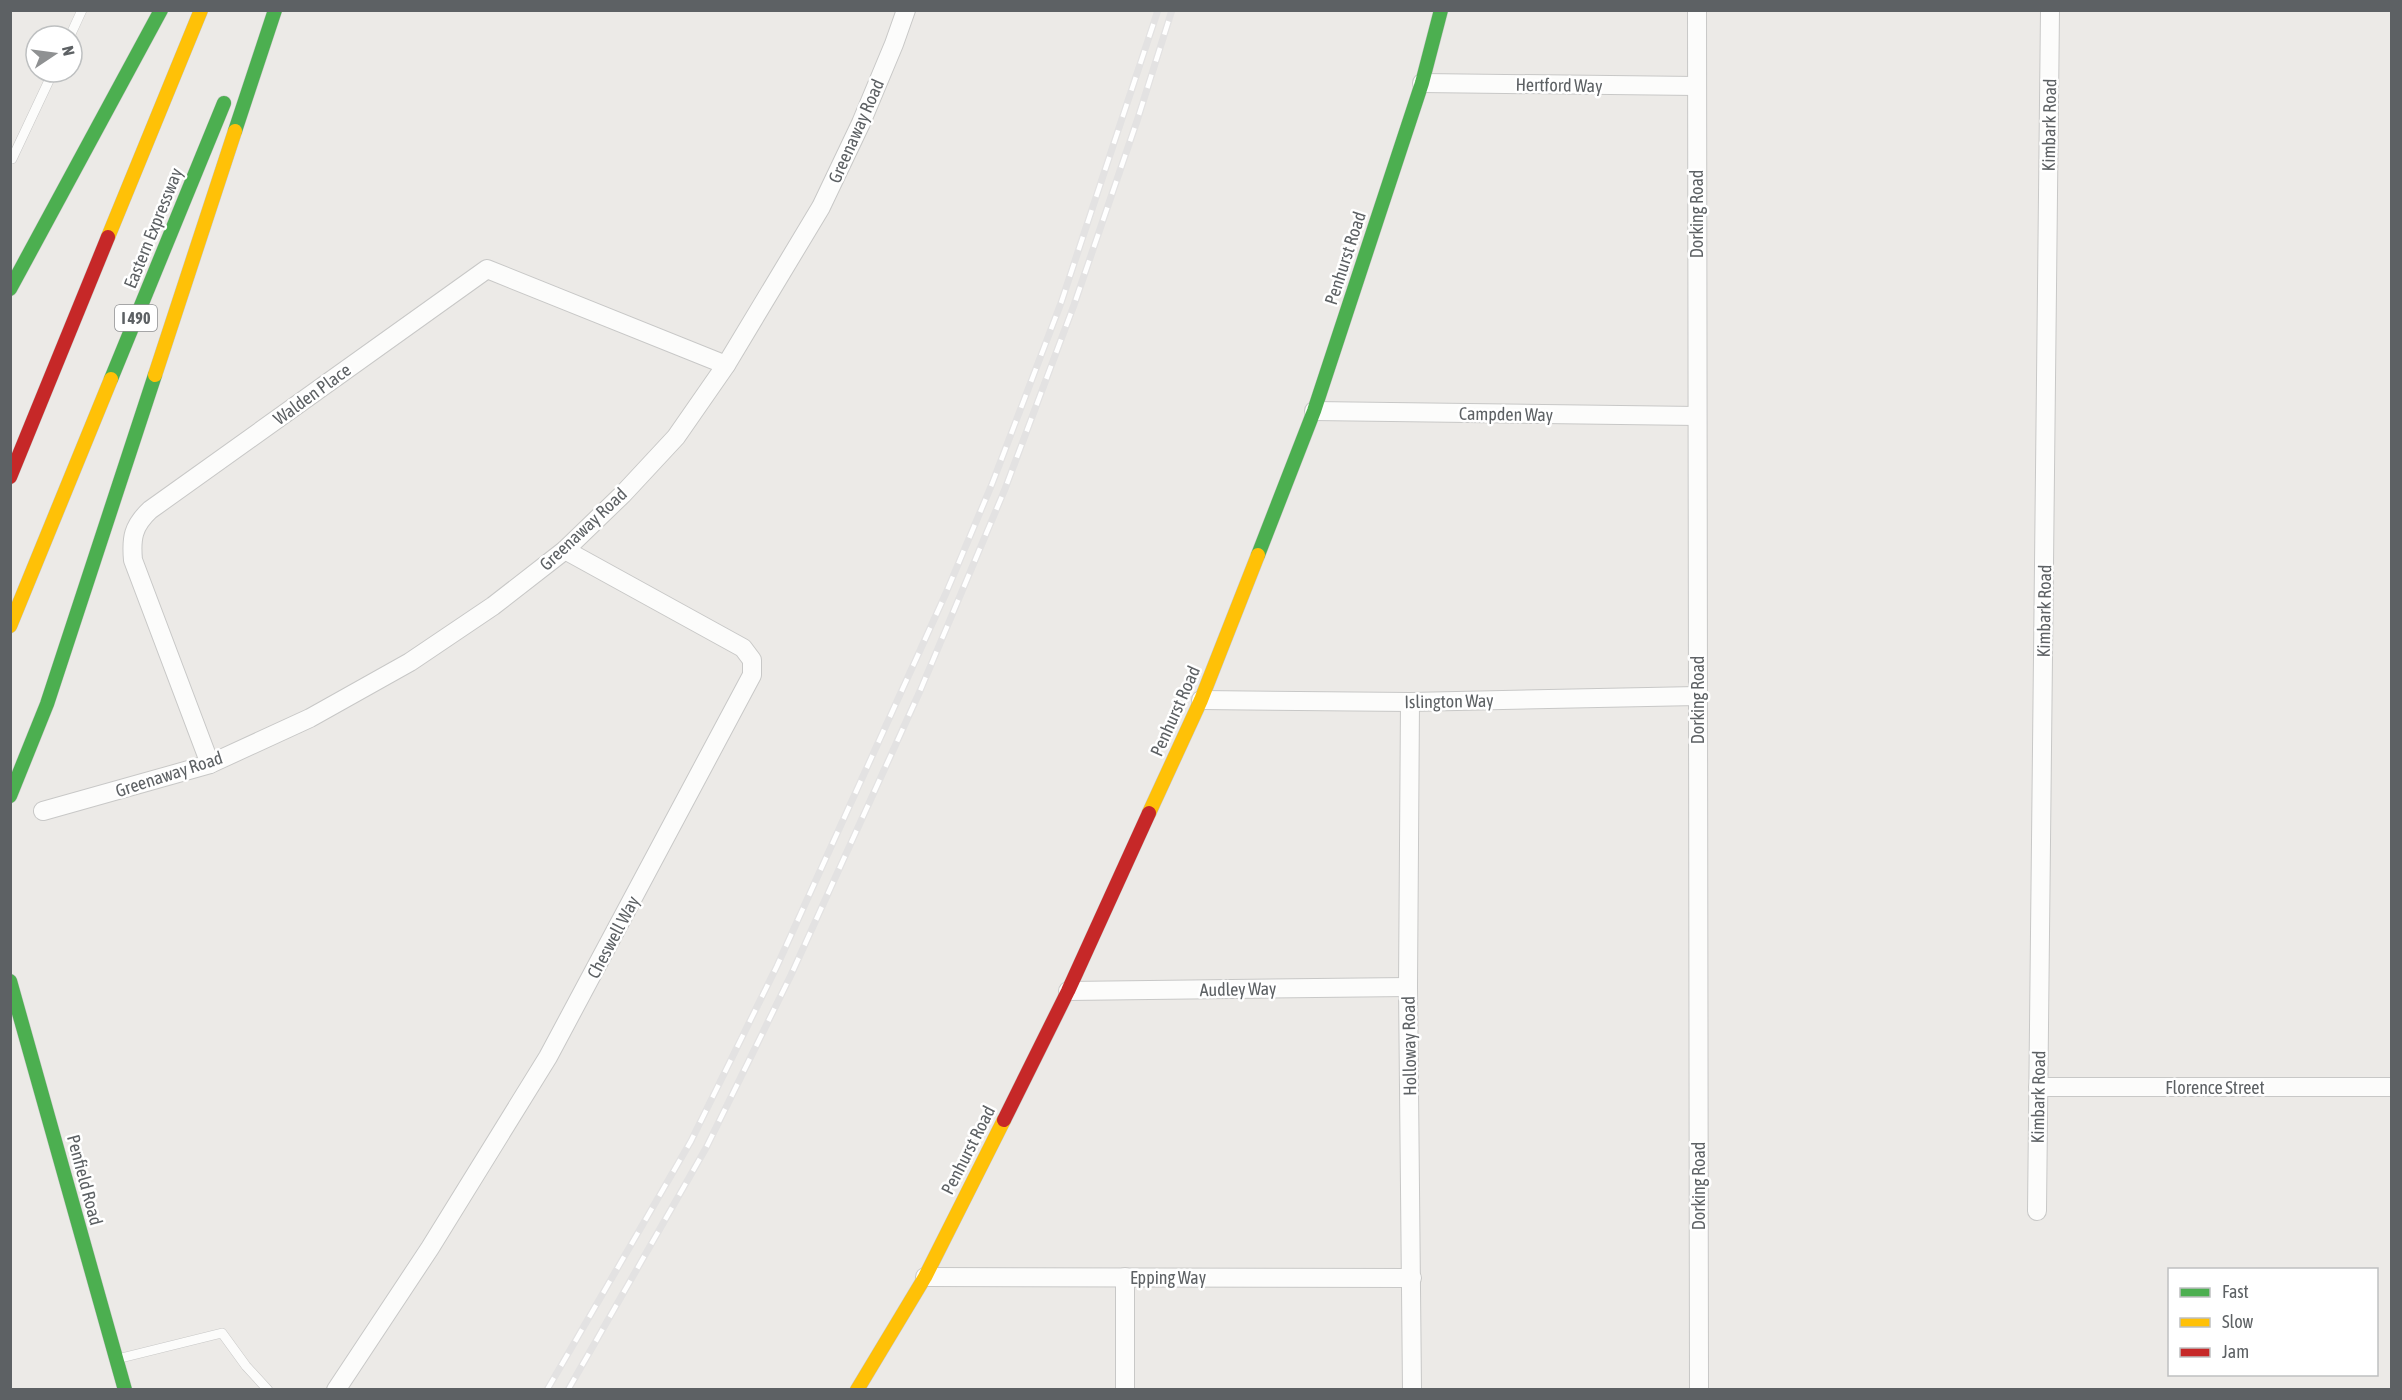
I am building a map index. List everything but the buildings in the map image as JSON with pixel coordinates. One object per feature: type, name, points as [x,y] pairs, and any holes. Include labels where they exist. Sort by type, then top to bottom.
[{"type":"main road","points":[[10,289],[161,10]]},
{"type":"main road","name":"Eastern Expressway","points":[[10,477],[201,10]]},
{"type":"main road","points":[[252,33],[261,10]]},
{"type":"main road","points":[[10,796],[47,705],[275,10]]},
{"type":"main road","name":"Penhurst Road","points":[[857,1389],[925,1277],[1068,991],[1201,700],[1314,411],[1422,83],[1441,10]]},
{"type":"main road","name":"Eastern Expressway","points":[[10,626],[230,87]]},
{"type":"main road","name":"Penfield Road","points":[[10,981],[125,1389]]},
{"type":"street","name":"Greenaway Road","points":[[43,812],[210,764],[310,718],[410,662],[493,606],[565,550],[623,494],[676,437],[726,365],[821,207],[865,113],[906,10]]},
{"type":"street","name":"Dorking Road","points":[[1697,10],[1699,1389]]},
{"type":"street","name":"Kimbark Road","points":[[2037,1211],[2050,10]]},
{"type":"street","name":"Hertford Way","points":[[1422,83],[1696,86]]},
{"type":"street","name":"Walden Place","points":[[210,764],[133,561],[131,542],[134,530],[150,510],[487,269],[726,365]]},
{"type":"street","name":"Campden Way","points":[[1314,411],[1697,417]]},
{"type":"street","name":"Cheswell Way","points":[[336,1389],[430,1248],[548,1057],[752,675],[752,660],[743,648],[565,550]]},
{"type":"street","name":"Islington Way","points":[[1201,700],[1410,702],[1697,696]]},
{"type":"street","name":"Holloway Road","points":[[1410,702],[1408,987],[1412,1389]]},
{"type":"street","name":"Audley Way","points":[[1068,991],[1408,987]]},
{"type":"street","name":"Florence Street","points":[[2038,1087],[2391,1088]]},
{"type":"street","name":"Epping Way","points":[[925,1277],[1412,1278]]},
{"type":"street","points":[[1125,1277],[1125,1389]]},
{"type":"lane","points":[[76,24],[82,10]]},
{"type":"lane","points":[[12,159],[47,84]]},
{"type":"lane","points":[[116,1359],[222,1333],[246,1366],[268,1389]]},
{"type":"railway","points":[[547,1390],[691,1141],[777,966],[946,593],[992,484],[1061,303],[1158,10]]},
{"type":"railway","points":[[568,1390],[706,1148],[791,975],[920,691],[1005,489],[1074,305],[1172,10]]},
{"type":"traffic: fast","points":[[10,289],[161,10]]},
{"type":"traffic: fast","points":[[235,131],[275,10]]},
{"type":"traffic: fast","points":[[1258,555],[1314,411],[1422,83],[1441,10]]},
{"type":"traffic: fast","points":[[111,379],[224,103]]},
{"type":"traffic: fast","points":[[10,796],[47,704],[155,375]]},
{"type":"traffic: fast","points":[[10,981],[125,1390]]},
{"type":"traffic: slow","points":[[108,237],[201,10]]},
{"type":"traffic: slow","points":[[155,375],[235,131]]},
{"type":"traffic: slow","points":[[10,626],[111,379]]},
{"type":"traffic: slow","points":[[1149,813],[1201,700],[1258,555]]},
{"type":"traffic: slow","points":[[857,1390],[925,1277],[1004,1120]]},
{"type":"traffic: jam","points":[[10,477],[108,237]]},
{"type":"traffic: jam","points":[[1004,1120],[1068,991],[1149,813]]}]
